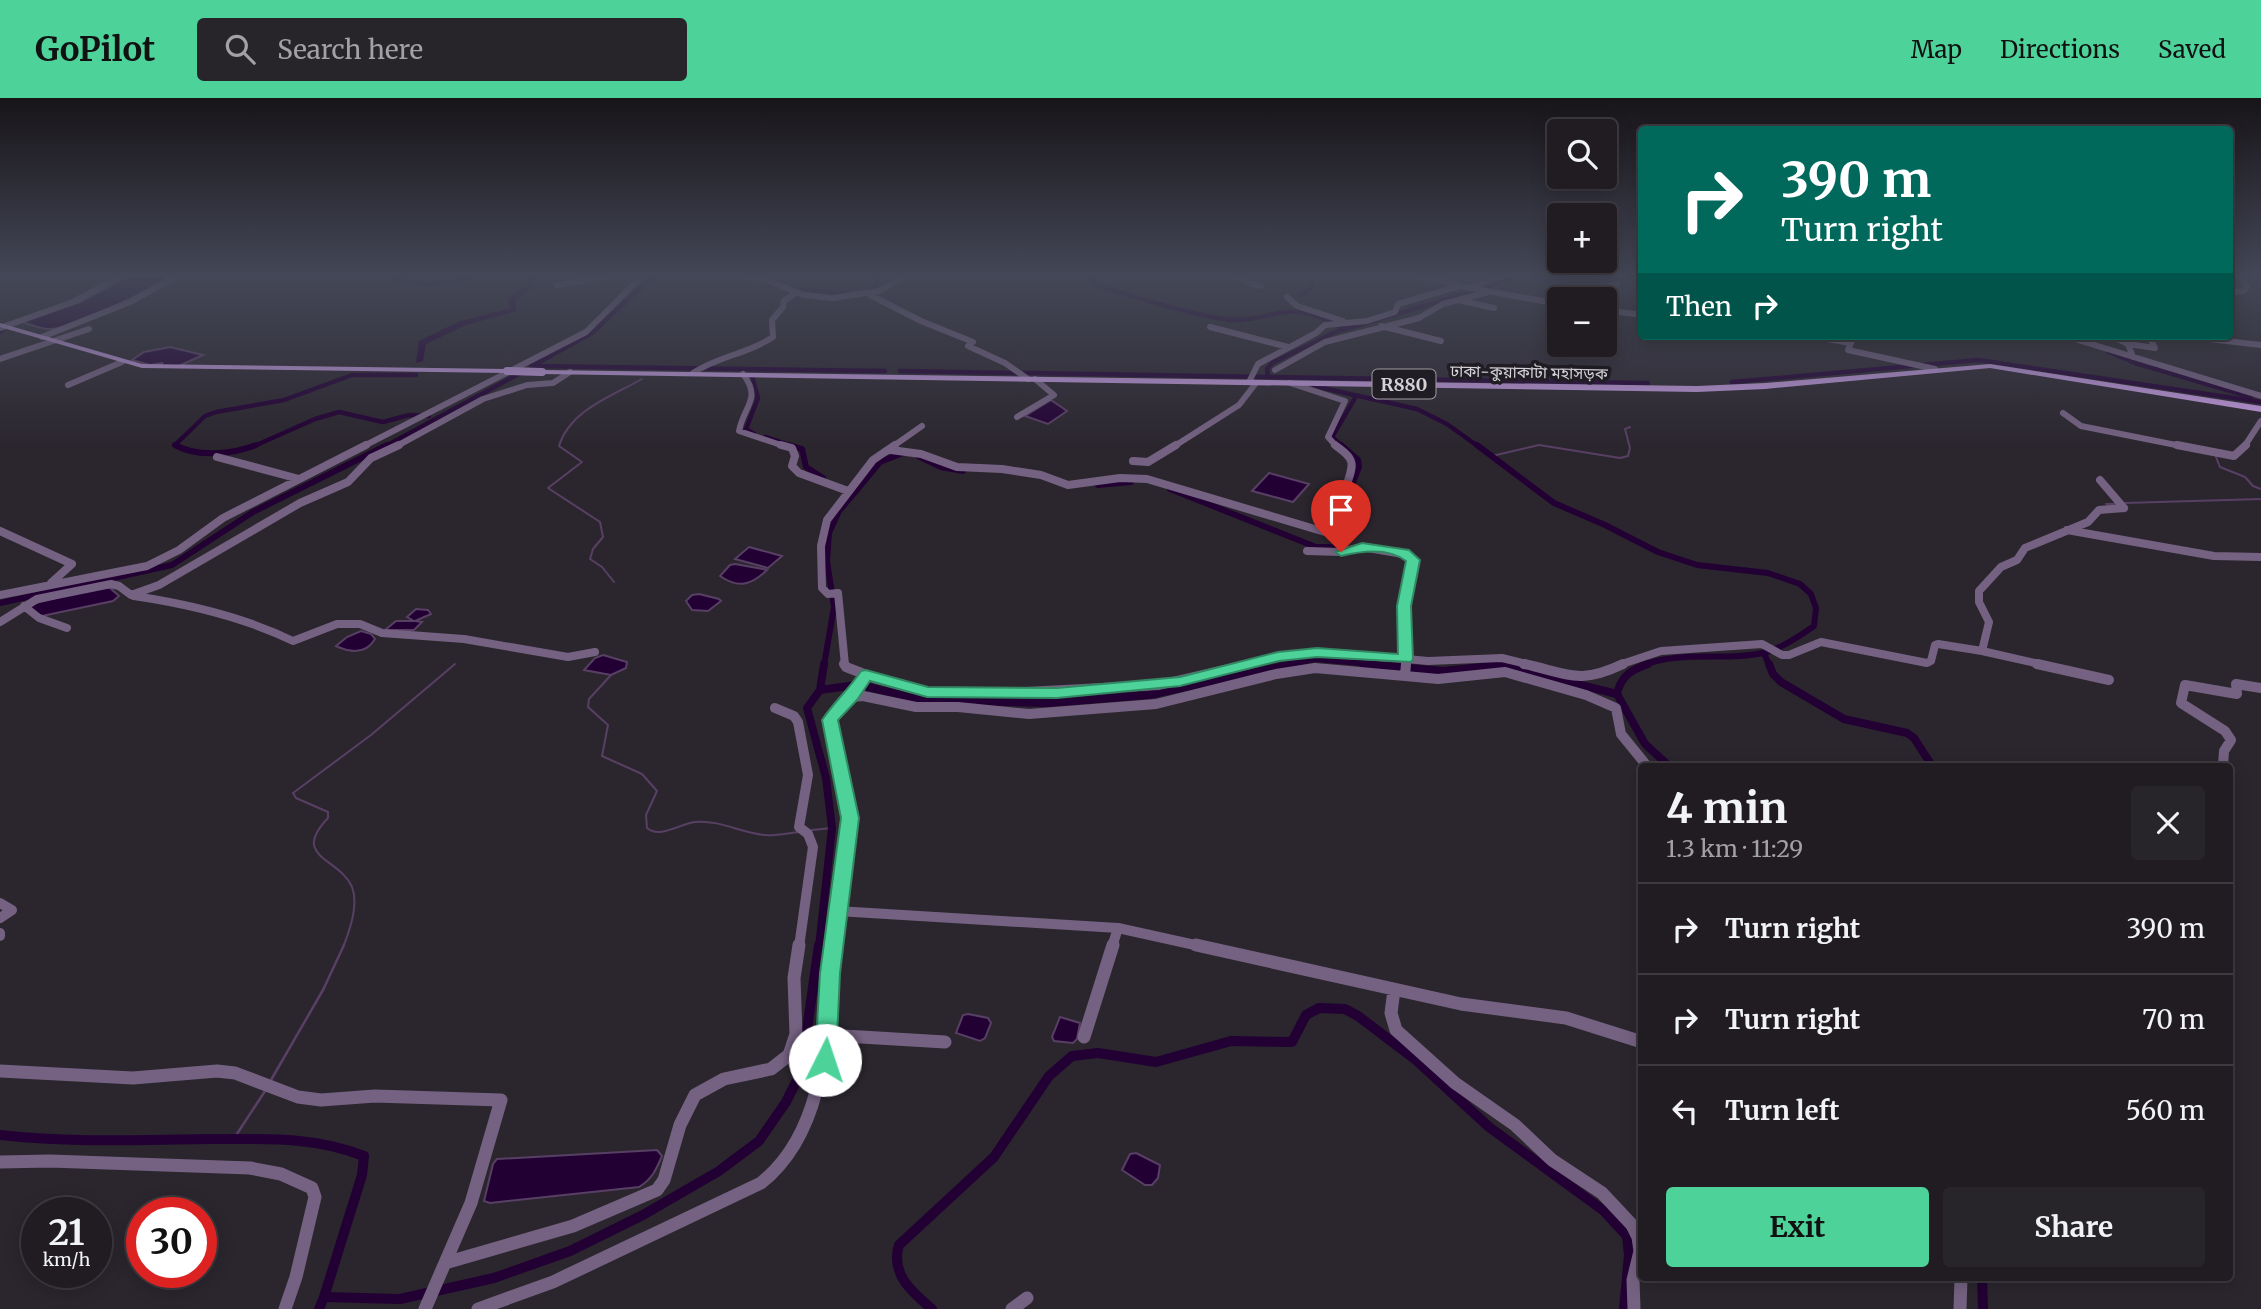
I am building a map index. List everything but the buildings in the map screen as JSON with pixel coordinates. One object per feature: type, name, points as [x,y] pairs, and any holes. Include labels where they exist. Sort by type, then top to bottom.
[{"type":"main road","name":"ঢাকা-কুয়াকাটা মহাসড়ক","points":[[26,333],[122,362],[150,367],[1734,388],[1975,366],[2004,367],[2261,409]]},
{"type":"street","points":[[42,337],[53,333]]},
{"type":"street","points":[[0,359],[78,333]]},
{"type":"street","points":[[0,595],[161,561],[223,518],[585,333]]},
{"type":"street","points":[[693,373],[709,360],[760,347],[773,337],[773,333]]},
{"type":"street","points":[[949,333],[973,342],[968,346],[1005,363],[1054,395],[1017,417]]},
{"type":"street","points":[[1232,333],[1288,347]]},
{"type":"street","points":[[1133,461],[1148,462],[1239,405],[1252,382],[1258,364],[1317,333]]},
{"type":"street","points":[[1275,370],[1325,342],[1358,333]]},
{"type":"street","points":[[1407,333],[1441,341]]},
{"type":"street","points":[[1853,340],[1848,351],[1935,369]]},
{"type":"street","points":[[2078,340],[2261,396]]},
{"type":"street","points":[[2120,340],[2128,344],[2155,348],[2151,340]]},
{"type":"street","points":[[2218,340],[2261,345]]},
{"type":"street","points":[[2128,344],[2133,357]]},
{"type":"street","points":[[68,385],[122,362]]},
{"type":"street","points":[[131,595],[159,584],[300,503],[348,482],[371,458],[424,433],[483,399],[527,384],[553,383],[570,372]]},
{"type":"street","points":[[743,374],[754,395],[739,430],[749,436],[792,448],[795,456],[792,466],[799,473],[848,491]]},
{"type":"street","points":[[891,450],[921,454],[957,467],[1002,469],[1041,475],[1068,485],[1120,478],[1147,479],[1240,505],[1302,527],[1337,534],[1335,514],[1352,471],[1352,461],[1328,437],[1345,401],[1290,383]]},
{"type":"street","points":[[2063,413],[2081,426],[2232,456],[2245,446],[2261,421]]},
{"type":"street","points":[[922,426],[873,460],[827,520],[823,533],[822,588],[838,593],[839,626],[843,662],[846,667],[927,692],[1057,693],[1180,682],[1278,657],[1317,653],[1405,667],[1437,679],[1505,672],[1616,708],[1621,734],[1644,763]]},
{"type":"street","points":[[217,457],[299,479]]},
{"type":"street","points":[[1982,651],[1989,622],[1979,602],[1979,591],[2001,567],[2017,559],[2025,548],[2088,522],[2103,509],[2122,505],[2100,480]]},
{"type":"street","points":[[2067,530],[2214,556],[2261,557]]},
{"type":"street","points":[[0,531],[72,564],[37,599]]},
{"type":"street","points":[[1307,551],[1341,552],[1362,547],[1409,555],[1413,562],[1404,606],[1405,667]]},
{"type":"street","points":[[0,622],[37,599],[111,584],[119,586],[131,595],[185,604],[275,632],[293,641],[337,624],[360,624],[382,633],[464,639],[568,657],[595,652]]},
{"type":"street","points":[[24,606],[39,618],[67,628]]},
{"type":"street","points":[[852,697],[872,697],[916,708],[958,707],[1029,714],[1156,704],[1276,674],[1315,668],[1405,667],[1428,661],[1502,658],[1583,678],[1601,674],[1634,659],[1661,651],[1768,645],[1782,655],[1794,654],[1821,642],[1923,663],[1931,662],[1935,645],[1982,651],[2109,680]]},
{"type":"street","points":[[478,1309],[553,1282],[761,1183],[773,1174],[803,1128],[819,1092],[828,1035],[830,973],[850,818],[830,720],[852,697],[866,675]]},
{"type":"street","points":[[2223,763],[2224,751],[2231,740],[2225,731],[2181,704],[2185,685],[2237,694],[2236,684],[2261,688]]},
{"type":"street","points":[[445,1263],[573,1226],[657,1189],[664,1180],[680,1125],[695,1095],[724,1079],[771,1069],[789,1055],[796,1034],[794,978],[813,847],[808,834],[799,827],[799,807],[805,793],[808,768],[798,722],[794,716],[775,708]]},
{"type":"street","points":[[0,903],[12,910],[0,918]]},
{"type":"street","points":[[837,911],[1118,928],[1461,1004],[1566,1018],[1638,1041]]},
{"type":"street","points":[[1084,1037],[1118,928]]},
{"type":"street","points":[[1394,990],[1392,1021],[1402,1035],[1455,1083],[1515,1125],[1552,1160],[1602,1193],[1632,1224],[1638,1237]]},
{"type":"street","points":[[828,1035],[946,1042]]},
{"type":"street","points":[[0,1071],[133,1078],[217,1071],[236,1073],[298,1097],[321,1100],[375,1096],[501,1100],[471,1203],[427,1304]]},
{"type":"street","points":[[0,1162],[50,1161],[250,1168],[281,1174],[312,1188],[315,1197],[296,1277],[285,1309]]},
{"type":"street","points":[[1634,1309],[1633,1280],[1638,1259]]},
{"type":"street","points":[[1960,1309],[1961,1281]]},
{"type":"street","points":[[1012,1309],[1027,1298]]},
{"type":"shaded area","points":[[170,347],[203,355],[179,366],[159,366],[163,363],[150,365],[132,360],[144,352]]},
{"type":"shaded area","points":[[1051,400],[1067,411],[1048,424],[1025,416]]},
{"type":"shaded area","points":[[1269,473],[1309,484],[1293,502],[1252,491]]},
{"type":"shaded area","points":[[749,547],[782,556],[768,568],[735,559]]},
{"type":"shaded area","points":[[730,565],[767,570],[745,584],[733,583],[720,576]]},
{"type":"shaded area","points":[[103,586],[119,596],[113,601],[42,616],[28,608],[36,603]]},
{"type":"shaded area","points":[[699,594],[721,601],[708,611],[692,610],[686,601],[692,595]]},
{"type":"shaded area","points":[[416,609],[428,610],[431,614],[415,621],[422,622],[414,630],[385,630],[396,621],[414,621],[407,617]]},
{"type":"shaded area","points":[[361,631],[371,634],[375,639],[363,650],[353,651],[336,646],[347,637]]},
{"type":"shaded area","points":[[603,655],[627,662],[626,668],[611,675],[584,670],[595,658]]},
{"type":"shaded area","points":[[963,1015],[988,1018],[991,1023],[985,1038],[980,1041],[956,1033]]},
{"type":"shaded area","points":[[1060,1017],[1080,1023],[1077,1039],[1073,1043],[1054,1041],[1052,1037]]},
{"type":"shaded area","points":[[657,1150],[662,1156],[658,1166],[639,1187],[490,1203],[484,1201],[493,1164],[497,1159]]},
{"type":"shaded area","points":[[1136,1153],[1160,1165],[1158,1178],[1152,1185],[1145,1185],[1122,1170],[1130,1154]]},
{"type":"waterway","points":[[419,361],[422,343],[443,333]]},
{"type":"waterway","points":[[534,365],[593,333]]},
{"type":"waterway","points":[[1268,377],[1267,369],[1272,363],[1334,333]]},
{"type":"waterway","points":[[2109,352],[2135,363],[2251,397]]},
{"type":"waterway","points":[[1732,382],[1978,360],[2261,402]]},
{"type":"waterway","points":[[531,366],[885,371]]},
{"type":"waterway","points":[[384,447],[524,371]]},
{"type":"waterway","points":[[900,371],[1268,377]]},
{"type":"waterway","points":[[175,445],[205,416],[216,412],[284,400],[352,375],[416,375]]},
{"type":"waterway","points":[[752,376],[758,398],[746,429],[754,434]]},
{"type":"waterway","points":[[1268,377],[1648,383]]},
{"type":"waterway","points":[[614,582],[602,567],[590,559],[593,549],[603,537],[600,522],[548,488],[582,462],[559,446],[572,423],[593,405],[642,379]]},
{"type":"waterway","points":[[1314,386],[1417,409],[1447,424],[1479,447]]},
{"type":"waterway","points":[[1343,447],[1332,437],[1355,398]]},
{"type":"waterway","points":[[252,447],[315,419],[339,412],[383,422],[409,415],[429,416]]},
{"type":"waterway","points":[[1492,456],[1539,445],[1620,458],[1628,456],[1630,448],[1625,429],[1630,427]]},
{"type":"waterway","points":[[765,437],[789,445]]},
{"type":"waterway","points":[[175,445],[205,453],[237,451],[256,445]]},
{"type":"waterway","points":[[0,603],[172,565],[253,512],[387,445]]},
{"type":"waterway","points":[[789,445],[802,449],[806,467],[823,478]]},
{"type":"waterway","points":[[789,445],[795,447]]},
{"type":"waterway","points":[[1170,489],[1316,547],[1341,547],[1344,544],[1345,503],[1359,467],[1358,460],[1341,445]]},
{"type":"waterway","points":[[1477,445],[1554,503],[1658,552],[1697,565],[1768,573],[1800,584],[1811,594],[1816,608],[1814,626],[1780,647],[1752,655],[1673,658],[1643,665]]},
{"type":"waterway","points":[[856,491],[880,462],[903,453]]},
{"type":"waterway","points":[[918,456],[941,467],[963,471]]},
{"type":"waterway","points":[[2216,457],[2220,467],[2245,477],[2253,486],[2261,489]]},
{"type":"waterway","points":[[1098,485],[1131,482]]},
{"type":"waterway","points":[[824,665],[834,607],[827,561],[829,533],[839,511],[856,491]]},
{"type":"waterway","points":[[2125,503],[2261,499]]},
{"type":"waterway","points":[[2106,504],[2116,504]]},
{"type":"waterway","points":[[1764,653],[1769,665]]},
{"type":"waterway","points":[[1286,665],[1315,659],[1382,665]]},
{"type":"waterway","points":[[343,947],[354,909],[352,887],[346,877],[315,850],[314,841],[328,818],[328,812],[296,798],[293,793],[371,735],[455,664]]},
{"type":"waterway","points":[[820,690],[824,664]]},
{"type":"waterway","points":[[860,685],[921,700],[1048,703],[1149,695],[1294,664]]},
{"type":"waterway","points":[[1363,664],[1443,671],[1501,665]]},
{"type":"waterway","points":[[1617,694],[1628,674],[1648,664]]},
{"type":"waterway","points":[[1769,664],[1773,674],[1781,682],[1844,719],[1907,733],[1914,738],[1930,763]]},
{"type":"waterway","points":[[1501,665],[1617,694]]},
{"type":"waterway","points":[[611,675],[589,699],[588,707],[608,725],[602,756],[642,774],[657,791],[646,815],[647,828],[658,832],[689,823],[705,822],[765,835],[799,832]]},
{"type":"waterway","points":[[820,690],[856,685]]},
{"type":"waterway","points":[[819,947],[832,828],[826,778],[807,708],[820,690]]},
{"type":"waterway","points":[[1617,694],[1645,744],[1666,763]]},
{"type":"waterway","points":[[812,830],[832,828]]},
{"type":"waterway","points":[[271,1080],[323,990],[344,945]]},
{"type":"waterway","points":[[324,1297],[400,1299],[494,1278],[570,1251],[643,1215],[719,1171],[759,1141],[786,1102],[801,1072],[819,945]]},
{"type":"waterway","points":[[932,1309],[910,1289],[900,1274],[897,1255],[899,1245],[994,1157],[1049,1076],[1072,1056],[1098,1053],[1156,1062],[1231,1041],[1292,1042],[1306,1015],[1319,1008],[1345,1009],[1358,1016],[1416,1060],[1489,1127],[1604,1211],[1627,1236],[1629,1255],[1624,1309]]},
{"type":"waterway","points":[[233,1140],[265,1091]]},
{"type":"waterway","points":[[0,1135],[78,1140],[288,1140],[326,1145],[364,1156],[362,1175],[324,1297]]},
{"type":"waterway","points":[[1982,1281],[1983,1309]]},
{"type":"waterway","points":[[319,1309],[324,1297]]},
{"type":"route","points":[[825,1060],[830,973],[850,818],[830,720],[832,714],[852,697],[866,675],[927,692],[1057,693],[1180,682],[1278,657],[1317,653],[1406,659],[1404,606],[1413,560],[1404,553],[1374,548],[1362,547],[1341,552]]}]
